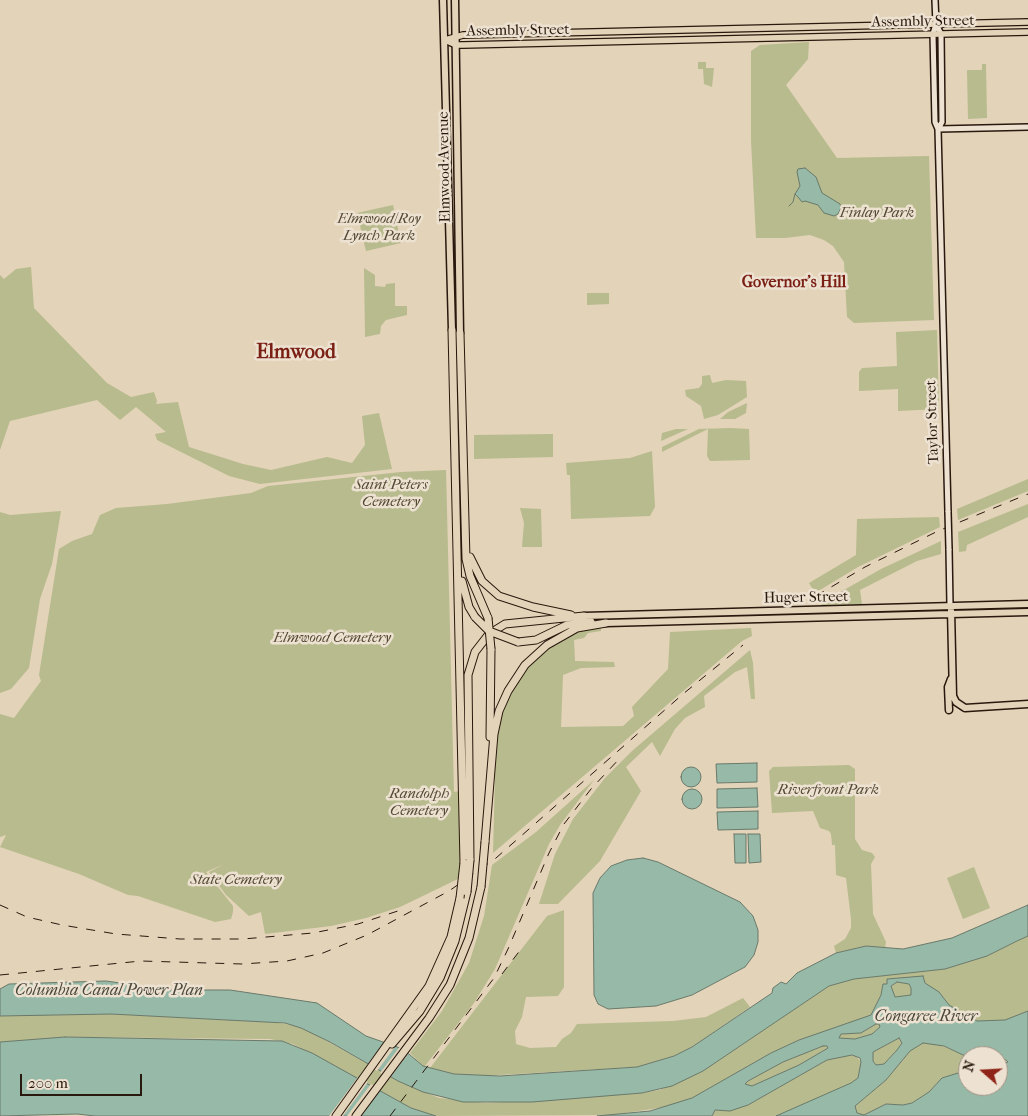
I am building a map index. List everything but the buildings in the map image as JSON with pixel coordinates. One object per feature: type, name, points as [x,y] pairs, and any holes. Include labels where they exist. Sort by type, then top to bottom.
[{"type":"highway","name":"Elmwood Avenue","points":[[444,0],[452,330]]},
{"type":"highway","name":"Elmwood Avenue","points":[[455,0],[460,333]]},
{"type":"highway","points":[[397,1036],[439,967],[451,937],[467,862],[458,554],[461,527],[458,409],[452,330]]},
{"type":"highway","points":[[458,409],[460,333]]},
{"type":"highway","points":[[461,527],[470,560],[478,576],[499,596],[533,607],[584,616]]},
{"type":"highway","points":[[356,1116],[439,1003],[456,972],[472,928],[481,887],[489,780],[491,649],[488,618],[470,576],[466,540]]},
{"type":"highway","points":[[458,554],[463,590],[475,617],[489,631],[518,642],[540,639],[572,624],[584,622],[606,623]]},
{"type":"highway","name":"Huger Street","points":[[584,616],[1028,604]]},
{"type":"highway","name":"Taylor Street","points":[[950,605],[952,673],[956,702],[965,708],[1027,705]]},
{"type":"highway","name":"Huger Street","points":[[606,623],[1028,612]]},
{"type":"highway","points":[[336,1116],[428,998],[445,966],[457,936],[467,892],[468,684],[469,668],[475,652],[488,634],[505,624],[584,616]]},
{"type":"highway","points":[[489,780],[496,722],[502,702],[517,676],[535,655],[558,638],[577,628],[606,623]]},
{"type":"highway","points":[[949,710],[948,687],[952,673]]},
{"type":"main road","name":"Taylor Street","points":[[935,0],[936,24],[933,34],[934,122],[938,129],[950,605]]},
{"type":"main road","name":"Assembly Street","points":[[444,40],[456,35],[1028,22]]},
{"type":"main road","name":"Taylor Street","points":[[936,24],[940,34],[942,122],[938,129]]},
{"type":"main road","name":"Assembly Street","points":[[444,40],[456,45],[1028,32]]},
{"type":"main road","points":[[938,129],[1028,127]]},
{"type":"green space","name":"Finlay Park","points":[[809,42],[808,59],[786,85],[837,158],[929,156],[934,320],[854,323],[847,317],[844,262],[833,246],[824,240],[810,235],[785,238],[756,238],[751,141],[751,51],[760,45]]},
{"type":"green space","points":[[698,62],[706,62],[706,68],[714,68],[712,87],[704,84],[703,69],[698,69]]},
{"type":"green space","points":[[982,64],[986,64],[987,118],[968,119],[967,70],[982,70]]},
{"type":"green space","name":"Elmwood/Roy Lynch Park","points":[[393,205],[401,243],[366,251],[357,213]]},
{"type":"green space","points":[[31,267],[34,308],[107,383],[131,397],[154,392],[156,404],[178,402],[189,447],[243,464],[271,470],[327,457],[352,463],[365,445],[362,416],[379,413],[392,469],[260,484],[229,476],[157,440],[155,434],[166,432],[136,407],[120,420],[97,400],[10,421],[0,450],[0,275],[4,279],[16,269]]},
{"type":"green space","points":[[364,268],[375,275],[375,286],[385,287],[386,284],[395,283],[395,306],[407,306],[407,315],[386,320],[381,326],[380,334],[365,337]]},
{"type":"green space","points":[[587,293],[609,293],[609,304],[587,305]]},
{"type":"green space","points":[[937,330],[939,409],[898,411],[898,389],[859,391],[859,372],[862,368],[897,366],[896,332]]},
{"type":"green space","points":[[710,375],[712,383],[726,380],[746,381],[747,397],[718,415],[704,419],[701,406],[686,396],[685,390],[699,388],[702,384],[702,376]]},
{"type":"green space","points":[[747,403],[746,413],[735,419],[720,419],[728,412]]},
{"type":"green space","points":[[731,428],[749,429],[750,460],[710,461],[707,456],[708,429],[662,452],[662,447],[699,429]]},
{"type":"green space","points":[[676,429],[688,429],[661,441],[662,433]]},
{"type":"green space","points":[[553,434],[553,457],[474,459],[474,435]]},
{"type":"green space","points":[[652,451],[655,507],[650,516],[571,519],[570,475],[567,475],[566,463],[630,458]]},
{"type":"green space","points":[[446,470],[454,792],[460,791],[463,850],[460,878],[400,907],[366,918],[331,926],[265,934],[261,912],[249,916],[226,895],[209,872],[224,864],[206,872],[233,906],[231,919],[215,922],[138,896],[128,895],[79,874],[0,847],[6,835],[0,837],[0,714],[14,718],[41,681],[39,675],[59,549],[72,541],[92,534],[100,515],[116,508],[167,504],[251,493],[268,486],[401,472]]},
{"type":"green space","points":[[1028,479],[1028,491],[958,520],[957,509]]},
{"type":"green space","points":[[1028,504],[1028,517],[967,545],[966,551],[959,552],[958,532]]},
{"type":"green space","points":[[520,508],[541,509],[542,547],[522,547],[524,523]]},
{"type":"green space","points":[[61,511],[52,564],[40,599],[29,668],[11,689],[0,693],[0,512],[10,515]]},
{"type":"green space","points":[[939,517],[940,527],[858,567],[815,593],[809,583],[856,555],[857,519]]},
{"type":"green space","points":[[941,541],[941,554],[917,561],[860,590],[862,604],[822,605],[821,603],[881,569]]},
{"type":"green space","points":[[601,626],[601,631],[588,633],[584,638],[574,640],[575,661],[614,662],[615,667],[581,668],[563,675],[561,727],[623,726],[634,716],[632,707],[668,669],[670,632],[751,628],[752,636],[742,641],[493,853],[496,737],[503,705],[518,678],[544,650],[580,629]]},
{"type":"green space","points":[[750,650],[753,663],[755,699],[751,699],[747,667],[735,672],[704,696],[705,707],[685,718],[675,729],[660,756],[652,742],[626,767],[641,791],[600,861],[558,904],[539,904],[555,854],[573,819],[605,778],[632,751]]},
{"type":"green space","name":"Riverfront Park","points":[[849,765],[855,769],[855,839],[862,850],[872,853],[875,857],[871,864],[873,914],[886,942],[885,948],[866,946],[836,953],[834,946],[845,939],[851,928],[851,919],[846,878],[836,875],[835,845],[832,845],[831,834],[829,831],[820,828],[813,811],[772,813],[769,771],[773,767]]},
{"type":"green space","points":[[594,780],[560,825],[549,844],[495,969],[474,1003],[425,1066],[423,1066],[410,1053],[442,1011],[469,963],[484,916],[492,865],[536,832]]},
{"type":"green space","points":[[974,867],[990,908],[963,919],[947,878]]},
{"type":"green space","points":[[564,910],[564,987],[558,996],[526,997],[522,1017],[515,1031],[516,1044],[530,1048],[556,1047],[562,1039],[571,1033],[577,1024],[673,1021],[706,1017],[743,998],[750,1007],[692,1047],[674,1056],[637,1067],[481,1076],[454,1074],[430,1068],[547,916]]},
{"type":"green space","points":[[1028,936],[1028,1011],[1026,1012],[1005,1020],[977,1021],[949,1005],[939,992],[916,977],[888,979],[887,984],[883,985],[874,1013],[868,1017],[799,1040],[771,1053],[692,1098],[672,1106],[612,1115],[436,1116],[411,1108],[293,1044],[270,1039],[65,1037],[0,1042],[0,1016],[11,1015],[111,1014],[271,1022],[292,1025],[309,1031],[398,1081],[439,1098],[486,1103],[642,1093],[660,1090],[703,1071],[829,986],[854,979],[945,969],[987,956]]},
{"type":"green space","points":[[897,982],[909,984],[911,995],[895,997],[891,986]]},
{"type":"green space","points":[[879,1024],[880,1027],[872,1034],[855,1039],[839,1038],[841,1034],[861,1033]]},
{"type":"green space","points":[[899,1038],[902,1043],[897,1050],[884,1064],[876,1065],[873,1061],[873,1052]]},
{"type":"green space","points":[[923,1043],[938,1044],[958,1053],[958,1074],[942,1078],[929,1092],[912,1103],[903,1105],[886,1104],[864,1115],[857,1113],[855,1106],[886,1080],[910,1051]]},
{"type":"green space","points":[[823,1046],[828,1046],[828,1048],[799,1065],[752,1086],[745,1084],[783,1062]]},
{"type":"green space","points":[[847,1055],[856,1056],[861,1062],[858,1078],[851,1083],[776,1116],[712,1116],[715,1110],[730,1111],[748,1105],[827,1060]]},
{"type":"water","points":[[805,168],[816,177],[822,193],[840,204],[841,208],[838,214],[834,216],[824,213],[818,205],[805,201],[802,202],[795,194],[800,186],[798,169]]},
{"type":"water","points":[[757,763],[757,782],[717,783],[716,764]]},
{"type":"water","points":[[691,767],[698,770],[701,777],[698,784],[691,787],[684,784],[681,777],[684,770]]},
{"type":"water","points":[[757,788],[758,807],[717,808],[717,789]]},
{"type":"water","points":[[692,789],[699,792],[702,799],[699,806],[692,809],[685,806],[682,799],[685,792]]},
{"type":"water","points":[[758,811],[758,829],[718,830],[717,812]]},
{"type":"water","points":[[734,834],[746,834],[746,863],[735,863]]},
{"type":"water","points":[[748,834],[760,834],[761,862],[749,863]]},
{"type":"water","points":[[643,858],[658,862],[740,902],[753,916],[758,930],[758,942],[754,955],[745,967],[692,995],[656,1006],[608,1009],[598,1004],[594,995],[593,893],[600,878],[611,866],[627,860]]},
{"type":"water","name":"Columbia Canal Power Plan","points":[[1028,905],[1028,936],[987,956],[945,969],[854,979],[829,986],[703,1071],[672,1086],[642,1093],[532,1102],[463,1102],[423,1092],[398,1081],[330,1042],[301,1028],[285,1023],[111,1014],[0,1016],[0,989],[9,984],[106,981],[170,990],[230,990],[317,1003],[366,1036],[403,1049],[423,1066],[454,1074],[500,1076],[637,1067],[674,1056],[692,1047],[772,993],[773,988],[781,982],[786,984],[797,973],[836,953],[866,946],[903,949],[952,938]]},
{"type":"water","name":"Congaree River","points":[[923,976],[925,983],[939,992],[949,1005],[977,1021],[1005,1020],[1028,1011],[1028,1116],[776,1116],[851,1083],[858,1078],[860,1058],[852,1055],[827,1060],[748,1105],[730,1111],[715,1110],[712,1116],[597,1116],[650,1111],[692,1098],[771,1053],[799,1040],[871,1015],[881,995],[883,984],[887,984],[887,979]],"holes":[[[897,982],[909,984],[911,995],[895,997],[891,986]],[[879,1024],[880,1027],[872,1034],[855,1039],[839,1038],[841,1034],[861,1033]],[[899,1038],[902,1043],[897,1050],[884,1064],[876,1065],[873,1061],[873,1052]],[[923,1043],[944,1046],[958,1053],[958,1046],[1008,1046],[1008,1096],[958,1096],[958,1073],[942,1078],[929,1092],[912,1103],[903,1105],[886,1104],[864,1115],[857,1113],[855,1106],[886,1080],[910,1051]],[[823,1046],[828,1048],[799,1065],[752,1086],[745,1084],[783,1062]]]},
{"type":"water","points":[[65,1037],[282,1041],[312,1053],[411,1108],[436,1116],[95,1116],[77,1114],[0,1116],[0,1042]]},
{"type":"pier","points":[[385,1041],[397,1044],[377,1071],[367,1065]]},
{"type":"pier","points":[[401,1045],[411,1050],[389,1079],[380,1073]]},
{"type":"pier","points":[[358,1077],[368,1082],[343,1116],[329,1116]]},
{"type":"pier","points":[[371,1084],[381,1089],[361,1116],[347,1116]]},
{"type":"waterway","points":[[789,206],[793,202],[795,194]]},
{"type":"railway","points":[[816,596],[865,567],[938,531],[1028,494]]},
{"type":"railway","points":[[0,975],[141,961],[242,964],[287,961],[323,953],[367,935],[449,891],[496,858],[683,694],[743,645]]},
{"type":"railway","points":[[390,1116],[494,978],[549,853],[564,824],[591,789],[621,757]]},
{"type":"railway","points":[[0,905],[27,917],[62,925],[116,934],[180,939],[243,939],[313,933],[358,924],[404,909]]},
{"type":"railway","points":[[502,974],[521,949]]},
{"type":"district","name":"Governor's Hill","points":[[794,283]]},
{"type":"district","name":"Elmwood","points":[[296,353]]},
{"type":"park label","name":"Saint Peters Cemetery","points":[[391,494]]},
{"type":"park label","name":"Elmwood Cemetery","points":[[332,638]]},
{"type":"park label","name":"Randolph Cemetery","points":[[419,802]]},
{"type":"park label","name":"State Cemetery","points":[[236,880]]}]
